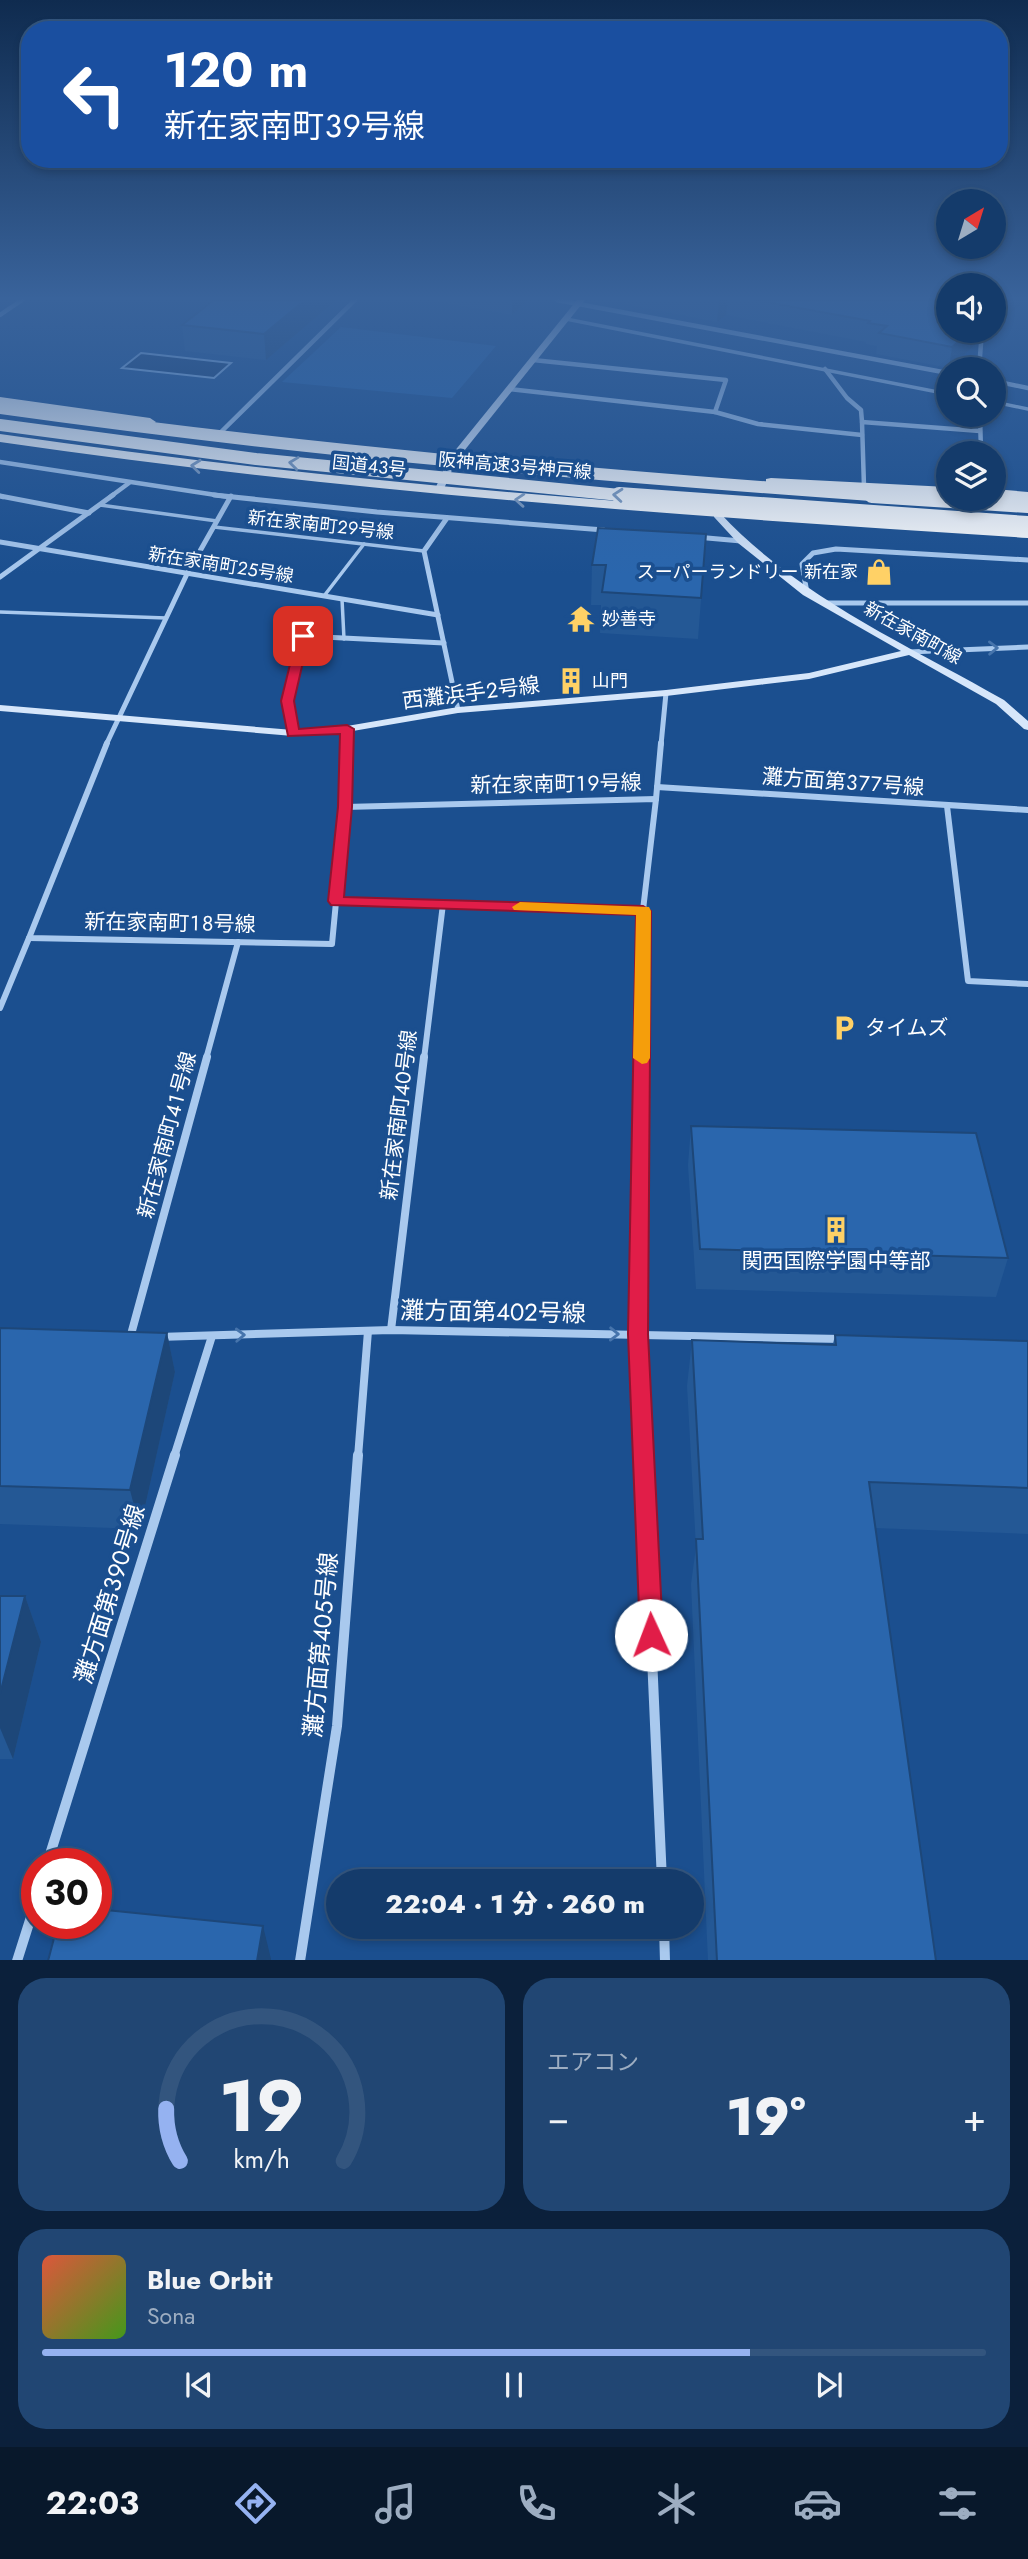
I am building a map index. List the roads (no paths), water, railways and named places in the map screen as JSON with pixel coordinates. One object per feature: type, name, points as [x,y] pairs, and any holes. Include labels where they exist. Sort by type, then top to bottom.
[{"type":"highway","name":"国道43号","points":[[0,401],[221,432],[452,460],[936,490]]},
{"type":"highway","name":"阪神高速3号神戸線","points":[[0,408],[213,438],[400,459],[539,472],[1028,505]]},
{"type":"highway","name":"阪神高速3号神戸線","points":[[0,425],[192,452],[376,473],[769,508],[1028,524]]},
{"type":"highway","name":"国道43号","points":[[0,438],[135,459],[438,493],[717,515],[1028,534]]},
{"type":"highway","points":[[1006,495],[1028,496]]},
{"type":"street","points":[[221,432],[262,391]]},
{"type":"street","points":[[438,493],[452,460],[507,391]]},
{"type":"street","points":[[531,391],[715,412],[758,424],[862,435]]},
{"type":"street","points":[[715,412],[722,391]]},
{"type":"street","points":[[842,391],[861,410],[864,487]]},
{"type":"street","points":[[862,422],[980,431]]},
{"type":"street","points":[[980,427],[980,441]]},
{"type":"street","points":[[0,462],[231,496],[447,518],[607,530]]},
{"type":"street","points":[[0,577],[130,483]]},
{"type":"street","points":[[0,496],[89,513]]},
{"type":"street","points":[[0,1007],[117,717],[187,574],[231,496]]},
{"type":"street","name":"新在家南町線","points":[[717,515],[741,541],[807,593],[1000,702],[1028,727]]},
{"type":"street","points":[[447,518],[424,551],[458,710]]},
{"type":"street","points":[[688,537],[741,541]]},
{"type":"street","name":"新在家南町２５号線","points":[[0,542],[438,615]]},
{"type":"street","points":[[807,593],[802,564],[814,553],[836,549],[1028,561]]},
{"type":"street","points":[[824,603],[1028,603]]},
{"type":"street","points":[[293,733],[287,701],[303,636],[444,643]]},
{"type":"street","name":"西灘浜手２号線","points":[[0,708],[293,733],[347,729],[458,710],[666,693],[809,676],[909,652],[1028,647]]},
{"type":"street","points":[[656,799],[666,693]]},
{"type":"street","name":"新在家南町１８号線","points":[[29,938],[332,944],[345,807],[347,729]]},
{"type":"street","name":"灘方面第３７７号線","points":[[657,787],[1028,810]]},
{"type":"street","name":"新在家南町１９号線","points":[[345,807],[656,799],[643,911],[638,1334],[661,1869]]},
{"type":"street","points":[[947,806],[968,981],[1028,984]]},
{"type":"street","points":[[336,901],[643,911]]},
{"type":"street","name":"新在家南町４０号線","points":[[391,1330],[443,904]]},
{"type":"street","name":"新在家南町４１号線","points":[[130,1338],[238,942]]},
{"type":"street","name":"灘方面第４０２号線","points":[[117,1337],[391,1330],[846,1339]]},
{"type":"street","name":"灘方面第４０５号線","points":[[300,1960],[337,1726],[368,1331]]},
{"type":"street","name":"灘方面第３９０号線","points":[[52,1848],[212,1336]]},
{"type":"street","points":[[17,1960],[24,1939]]},
{"type":"street","points":[[665,1939],[666,1960]]},
{"type":"lane","points":[[1006,404],[1028,409]]},
{"type":"lane","name":"新在家南町２９号線","points":[[100,505],[215,524],[424,551]]},
{"type":"lane","points":[[324,596],[365,544]]},
{"type":"lane","points":[[342,599],[344,639]]},
{"type":"lane","points":[[0,612],[166,618]]},
{"type":"place","name":"スーパーランドリー 新在家","points":[[879,572]]},
{"type":"place","name":"妙善寺","points":[[581,619]]},
{"type":"place","name":"山門","points":[[571,681]]},
{"type":"place","name":"タイムズ","points":[[844,1028]]},
{"type":"place","name":"関西国際学園中等部","points":[[836,1230]]}]
